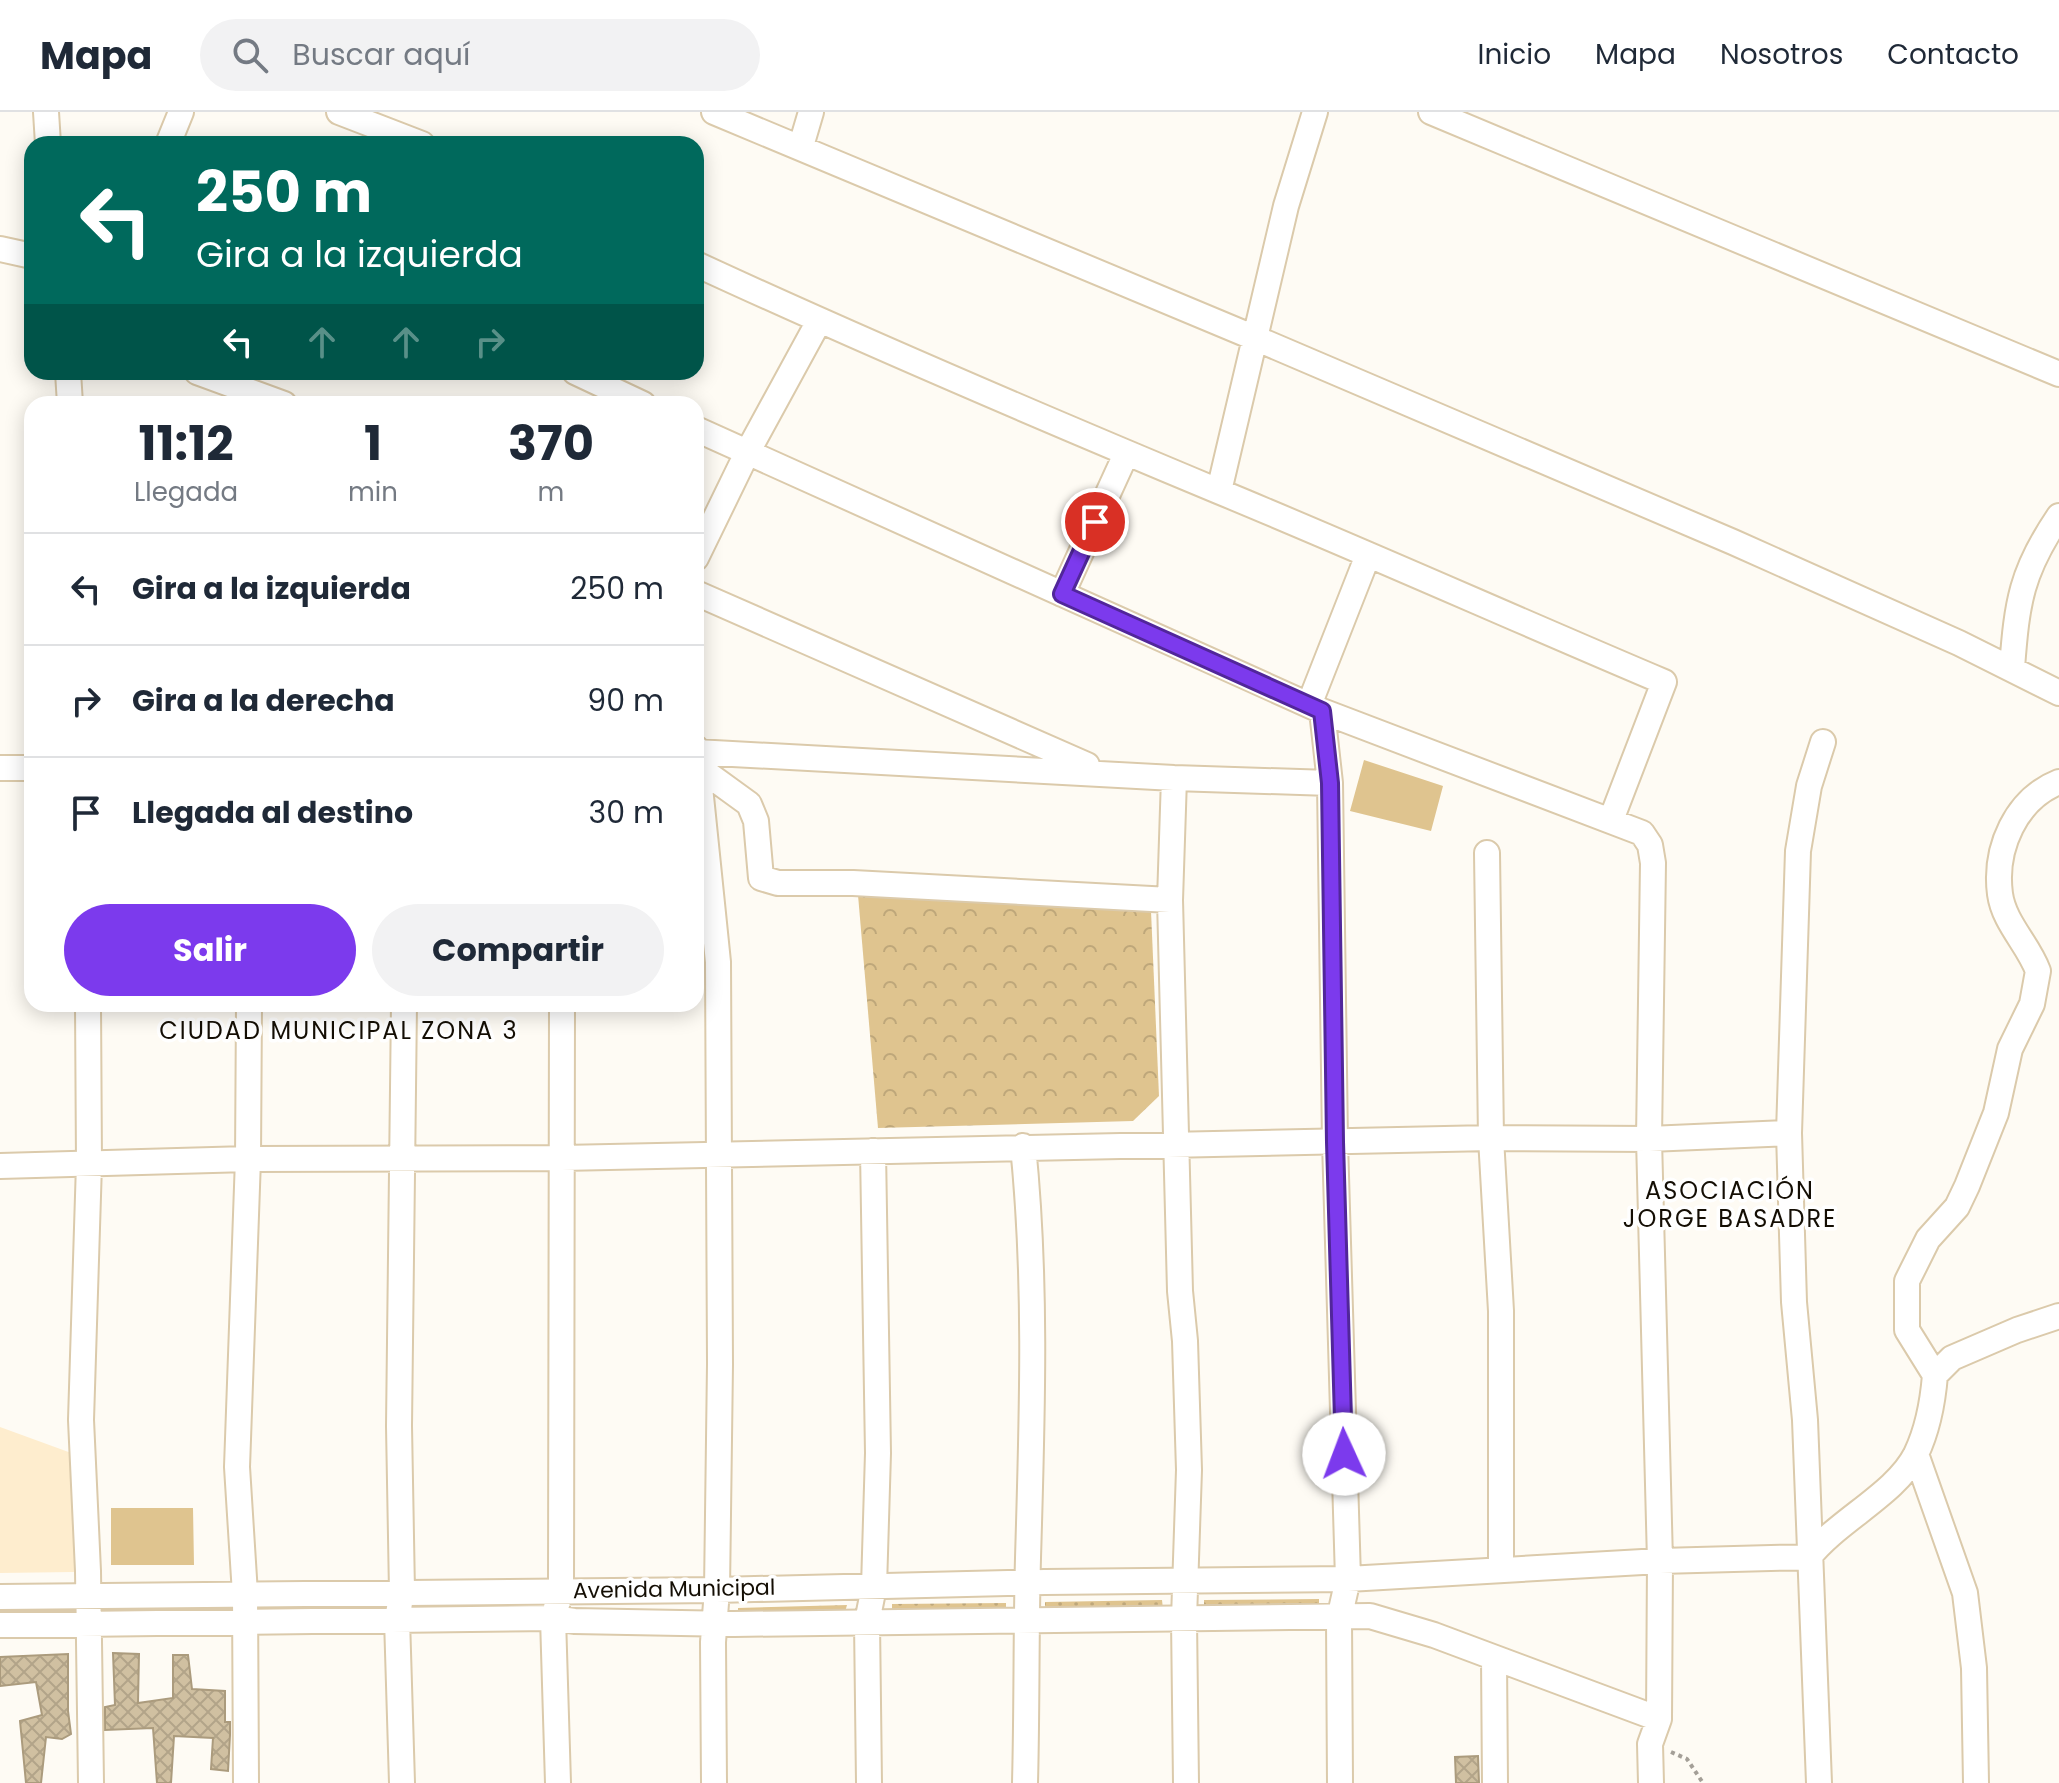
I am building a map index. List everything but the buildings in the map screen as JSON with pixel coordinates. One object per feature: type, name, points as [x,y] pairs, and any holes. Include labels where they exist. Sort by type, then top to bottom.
[{"type":"street","points":[[46,112],[48,136]]},
{"type":"street","points":[[171,136],[181,112]]},
{"type":"street","points":[[339,112],[401,136]]},
{"type":"street","points":[[714,112],[801,146],[1748,548],[2012,668],[2059,693]]},
{"type":"street","points":[[801,146],[811,112]]},
{"type":"street","points":[[1219,491],[1286,206],[1315,112]]},
{"type":"street","points":[[1431,112],[2059,374]]},
{"type":"street","points":[[0,249],[24,254]]},
{"type":"street","points":[[704,268],[1126,454],[1664,682],[1611,820]]},
{"type":"street","points":[[704,542],[747,453],[819,321]]},
{"type":"street","points":[[219,380],[262,396]]},
{"type":"street","points":[[592,380],[626,396]]},
{"type":"street","points":[[704,433],[1316,708],[1642,833],[1650,845],[1653,863],[1649,1139],[1660,1561],[1659,1719],[1650,1744],[1651,1783]]},
{"type":"street","points":[[1062,594],[1126,454]]},
{"type":"street","points":[[2012,668],[2019,597],[2035,556],[2059,516]]},
{"type":"street","points":[[1340,1783],[1339,1619],[1348,1579],[1335,1142],[1330,783],[1316,708],[1368,555]]},
{"type":"street","points":[[704,597],[1104,772]]},
{"type":"street","points":[[1819,1783],[1805,1420],[1794,1302],[1789,1133],[1798,851],[1809,786],[1823,742]]},
{"type":"street","points":[[704,755],[1330,783]]},
{"type":"street","points":[[704,762],[749,804],[756,821],[761,878],[778,883],[853,883],[1170,900]]},
{"type":"street","points":[[0,768],[24,768]]},
{"type":"street","points":[[1174,778],[1170,900],[1180,1291],[1185,1341],[1189,1470],[1184,1619],[1186,1783]]},
{"type":"street","points":[[1935,1375],[1907,1330],[1907,1281],[1928,1239],[1957,1207],[1967,1186],[1996,1113],[2010,1049],[2032,1004],[2038,971],[2014,929],[2000,894],[2002,862],[2007,837],[2017,815],[2028,800],[2042,789],[2059,782]]},
{"type":"street","points":[[704,824],[718,962],[720,1153],[714,1783]]},
{"type":"street","points":[[1487,853],[1491,1138],[1501,1311],[1501,1569]]},
{"type":"street","points":[[88,1012],[89,1164],[81,1420],[91,1783]]},
{"type":"street","points":[[246,1783],[245,1594],[237,1467],[248,1159],[249,1012]]},
{"type":"street","points":[[402,1783],[397,1619],[402,1592],[399,1426],[404,1012]]},
{"type":"street","points":[[558,1783],[553,1618],[561,1591],[562,1012]]},
{"type":"street","points":[[0,1166],[248,1159],[562,1158],[1491,1138],[1649,1139],[1789,1133]]},
{"type":"street","points":[[1023,1146],[1032,1326],[1033,1447],[1025,1783]]},
{"type":"street","points":[[869,1783],[867,1622],[874,1587],[878,1453],[873,1151]]},
{"type":"street","points":[[1809,1557],[1823,1539],[1894,1481],[1916,1454],[1930,1407],[1935,1375],[1952,1358],[2059,1316]]},
{"type":"street","points":[[1916,1454],[1965,1593],[1974,1668],[1976,1783]]},
{"type":"street","name":"Avenida Municipal","points":[[0,1597],[717,1590],[1028,1582],[1348,1579],[1660,1561],[1809,1557]]},
{"type":"street","name":"Avenida Municipal","points":[[0,1625],[553,1618],[715,1624],[1027,1619],[1339,1619],[1370,1616],[1434,1635],[1659,1719]]},
{"type":"street","points":[[1494,1658],[1495,1783]]},
{"type":"path","points":[[1650,1744],[1687,1759],[1703,1783]]},
{"type":"shaded area","points":[[0,1427],[74,1454],[74,1572],[0,1573]]},
{"type":"green space","points":[[1364,760],[1443,786],[1431,831],[1350,811]]},
{"type":"green space","points":[[858,895],[1151,911],[1159,1096],[1133,1121],[878,1128]]},
{"type":"green space","points":[[111,1508],[193,1508],[194,1565],[111,1565]]},
{"type":"green space","points":[[1319,1599],[1319,1608],[1204,1607],[1204,1600]]},
{"type":"green space","points":[[1162,1600],[1163,1609],[1045,1609],[1045,1602]]},
{"type":"green space","points":[[1006,1603],[1006,1610],[892,1611],[892,1604]]},
{"type":"green space","points":[[847,1605],[845,1612],[738,1614],[738,1608]]},
{"type":"district","name":"CIUDAD MUNICIPAL ZONA 3","points":[[339,1030]]},
{"type":"district","name":"ASOCIACIÓN JORGE BASADRE","points":[[1730,1204]]},
{"type":"route","points":[[1095,522],[1062,594],[1322,711],[1330,783],[1335,1142],[1344,1454]]}]
